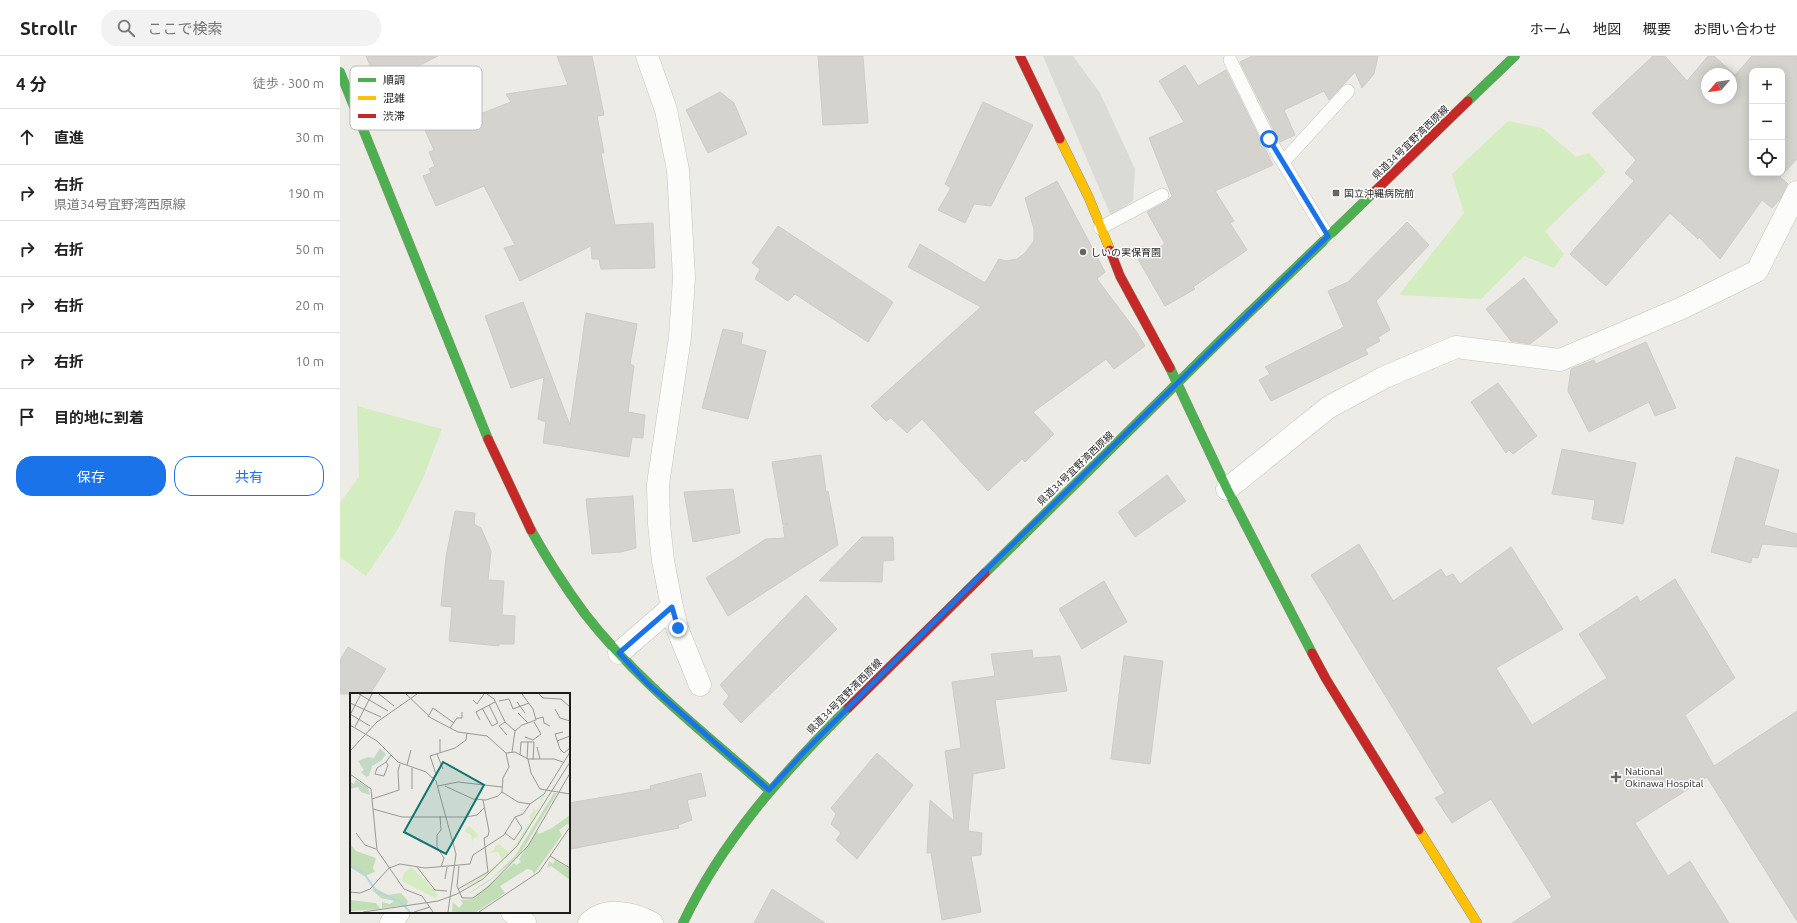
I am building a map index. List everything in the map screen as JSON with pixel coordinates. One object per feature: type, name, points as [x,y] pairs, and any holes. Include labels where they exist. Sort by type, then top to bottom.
[{"type":"street","points":[[647,56],[666,110],[678,170],[684,278],[680,337],[658,484],[662,554],[672,607],[678,628],[700,685]]},
{"type":"street","points":[[1020,56],[1088,198],[1120,276],[1162,351],[1227,488],[1326,679],[1477,923]]},
{"type":"street","name":"県道34号宜野湾西原線","points":[[683,923],[693,900],[710,870],[750,812],[805,751],[877,678],[1177,383],[1515,56]]},
{"type":"street","points":[[340,72],[350,97]]},
{"type":"street","points":[[363,130],[471,398],[516,501],[564,585],[592,622],[648,684],[769,790]]},
{"type":"street","points":[[1227,488],[1329,407],[1385,377],[1427,359],[1456,348],[1560,360],[1682,308],[1756,271],[1797,192]]},
{"type":"street","points":[[619,653],[672,607]]},
{"type":"street","points":[[589,923],[609,912],[641,917],[652,923]]},
{"type":"street","points":[[391,923],[399,913]]},
{"type":"street","points":[[513,913],[525,923]]},
{"type":"lane","points":[[1230,60],[1262,126],[1328,236]]},
{"type":"lane","points":[[1283,162],[1348,91]]},
{"type":"lane","points":[[1100,228],[1162,196]]},
{"type":"green space","points":[[1508,121],[1542,128],[1576,157],[1589,153],[1606,172],[1545,231],[1564,254],[1554,268],[1524,256],[1481,299],[1399,295],[1464,213],[1452,174]]},
{"type":"green space","points":[[357,406],[442,429],[423,478],[398,529],[366,576],[340,557],[340,503],[359,477]]},
{"type":"shaded area","points":[[1043,56],[1073,56],[1100,93],[1135,169],[1133,201],[1111,216]]},
{"type":"building","points":[[366,56],[438,56],[418,66],[370,66]]},
{"type":"building","points":[[557,56],[592,56],[604,115],[597,116],[604,153],[601,153],[615,225],[653,223],[655,268],[601,269],[599,259],[592,259],[591,246],[520,281],[504,248],[515,245],[484,186],[436,206],[423,176],[431,173],[429,169],[435,166],[429,152],[434,150],[425,130],[482,130],[482,113],[511,102],[506,94],[568,85]]},
{"type":"building","points":[[818,56],[863,56],[868,123],[823,125]]},
{"type":"building","points":[[1252,56],[1378,56],[1374,74],[1362,88],[1355,72],[1329,100],[1324,91],[1284,110],[1295,135],[1280,142],[1240,62]]},
{"type":"building","points":[[1653,56],[1665,56],[1687,81],[1708,56],[1714,56],[1727,68],[1701,68],[1701,104],[1737,104],[1737,73],[1752,56],[1797,56],[1797,159],[1785,172],[1785,68],[1749,68],[1749,176],[1781,176],[1780,177],[1788,184],[1780,199],[1772,208],[1762,200],[1720,259],[1699,237],[1698,239],[1670,213],[1606,286],[1570,254],[1634,181],[1625,173],[1636,160],[1592,113]]},
{"type":"building","points":[[1185,65],[1198,86],[1226,70],[1273,165],[1215,191],[1234,221],[1230,223],[1247,250],[1193,287],[1195,289],[1165,306],[1138,259],[1165,244],[1147,212],[1166,202],[1172,196],[1149,138],[1184,122],[1159,81]]},
{"type":"building","points":[[720,92],[734,103],[747,134],[708,153],[686,110]]},
{"type":"building","points":[[983,102],[1033,125],[991,206],[974,204],[965,223],[938,210],[951,188],[945,184]]},
{"type":"building","points":[[1057,181],[1105,272],[1097,279],[1136,331],[1145,346],[1114,369],[1106,359],[1033,412],[1054,434],[1025,462],[1022,459],[988,491],[922,419],[907,433],[891,418],[886,421],[871,406],[981,307],[908,267],[920,244],[985,283],[999,259],[1006,261],[1017,259],[1025,253],[1034,241],[1034,229],[1025,198]]},
{"type":"building","points":[[1407,222],[1429,245],[1376,301],[1390,330],[1378,337],[1380,341],[1365,349],[1368,354],[1271,401],[1259,380],[1270,374],[1265,367],[1344,327],[1328,291],[1348,282]]},
{"type":"building","points":[[778,226],[893,302],[868,342],[795,294],[788,301],[755,279],[760,269],[752,263]]},
{"type":"building","points":[[1524,278],[1558,322],[1530,344],[1511,341],[1486,309]]},
{"type":"building","points":[[523,302],[570,425],[586,313],[637,324],[630,364],[634,366],[628,412],[645,415],[643,438],[632,437],[629,457],[543,443],[546,422],[538,419],[544,377],[511,388],[485,316]]},
{"type":"building","points":[[723,329],[743,333],[741,344],[766,351],[748,419],[702,408]]},
{"type":"building","points":[[1646,342],[1676,408],[1655,416],[1649,402],[1589,432],[1568,391],[1571,369],[1594,360],[1596,364]]},
{"type":"building","points":[[1498,383],[1537,436],[1513,454],[1509,450],[1506,453],[1471,402]]},
{"type":"building","points":[[1562,449],[1636,463],[1623,524],[1592,519],[1595,500],[1552,494]]},
{"type":"building","points":[[821,455],[826,492],[828,491],[838,545],[728,616],[706,578],[766,539],[785,538],[783,527],[789,523],[783,525],[772,462]]},
{"type":"building","points":[[1736,457],[1779,470],[1764,525],[1797,534],[1797,547],[1762,544],[1758,558],[1752,557],[1751,563],[1711,552]]},
{"type":"building","points":[[1167,475],[1186,501],[1135,537],[1118,512]]},
{"type":"building","points":[[733,489],[740,533],[693,542],[684,492]]},
{"type":"building","points":[[633,496],[636,548],[621,552],[592,554],[586,499]]},
{"type":"building","points":[[455,511],[475,513],[474,524],[481,528],[491,551],[488,580],[504,581],[502,615],[515,616],[514,644],[499,644],[499,646],[449,641],[452,607],[441,606],[446,557]]},
{"type":"building","points":[[862,537],[893,537],[894,560],[883,561],[882,582],[819,581]]},
{"type":"building","points":[[1359,544],[1393,601],[1441,569],[1446,577],[1453,574],[1460,584],[1511,547],[1563,629],[1496,668],[1532,725],[1607,678],[1579,634],[1637,596],[1640,602],[1675,579],[1735,678],[1685,715],[1714,766],[1797,711],[1797,921],[1707,777],[1635,823],[1668,876],[1690,861],[1729,923],[1512,923],[1552,897],[1491,799],[1452,823],[1435,798],[1445,793],[1311,575]]},
{"type":"building","points":[[1104,581],[1127,622],[1082,649],[1059,609]]},
{"type":"building","points":[[806,595],[837,629],[741,723],[723,704],[729,696],[720,685]]},
{"type":"building","points":[[348,647],[386,669],[371,693],[340,694],[340,660]]},
{"type":"building","points":[[1032,650],[1033,658],[1060,656],[1067,691],[995,700],[1005,768],[973,774],[968,831],[982,833],[981,855],[971,856],[981,912],[942,920],[931,853],[927,853],[930,800],[954,821],[945,751],[961,748],[952,682],[995,676],[991,654]]},
{"type":"building","points":[[1124,656],[1163,661],[1150,764],[1111,759]]},
{"type":"building","points":[[877,753],[913,785],[857,859],[836,840],[841,833],[831,824],[836,814],[831,808]]},
{"type":"building","points":[[701,773],[706,796],[687,800],[692,820],[678,825],[679,828],[571,849],[570,803],[651,789],[650,786]]},
{"type":"building","points":[[772,889],[825,923],[754,923]]},
{"type":"traffic: fast","points":[[1468,101],[1515,56]]},
{"type":"traffic: fast","points":[[340,72],[350,97]]},
{"type":"traffic: fast","points":[[363,130],[488,439]]},
{"type":"traffic: fast","points":[[985,573],[1223,338],[1372,194]]},
{"type":"traffic: fast","points":[[1170,368],[1227,489],[1312,653]]},
{"type":"traffic: fast","points":[[531,530],[570,594],[605,639],[649,684],[769,790]]},
{"type":"traffic: fast","points":[[683,923],[699,892],[717,863],[756,808],[800,757],[848,708]]},
{"type":"traffic: slow","points":[[1060,139],[1089,198],[1110,250]]},
{"type":"traffic: slow","points":[[1419,830],[1477,923]]},
{"type":"traffic: jam","points":[[1020,56],[1060,139]]},
{"type":"traffic: jam","points":[[1372,194],[1468,101]]},
{"type":"traffic: jam","points":[[1110,250],[1120,276],[1170,368]]},
{"type":"traffic: jam","points":[[488,439],[531,530]]},
{"type":"traffic: jam","points":[[848,708],[985,573]]},
{"type":"traffic: jam","points":[[1312,653],[1326,679],[1419,830]]},
{"type":"place","name":"国立沖縄病院前","points":[[1336,193]]},
{"type":"place","name":"しいの実保育園","points":[[1083,252]]},
{"type":"place","name":"National Okinawa Hospital","points":[[1616,777]]},
{"type":"route","points":[[678,628],[672,607],[619,653],[648,684],[769,790],[866,689],[978,578],[1328,236],[1269,139]]}]
